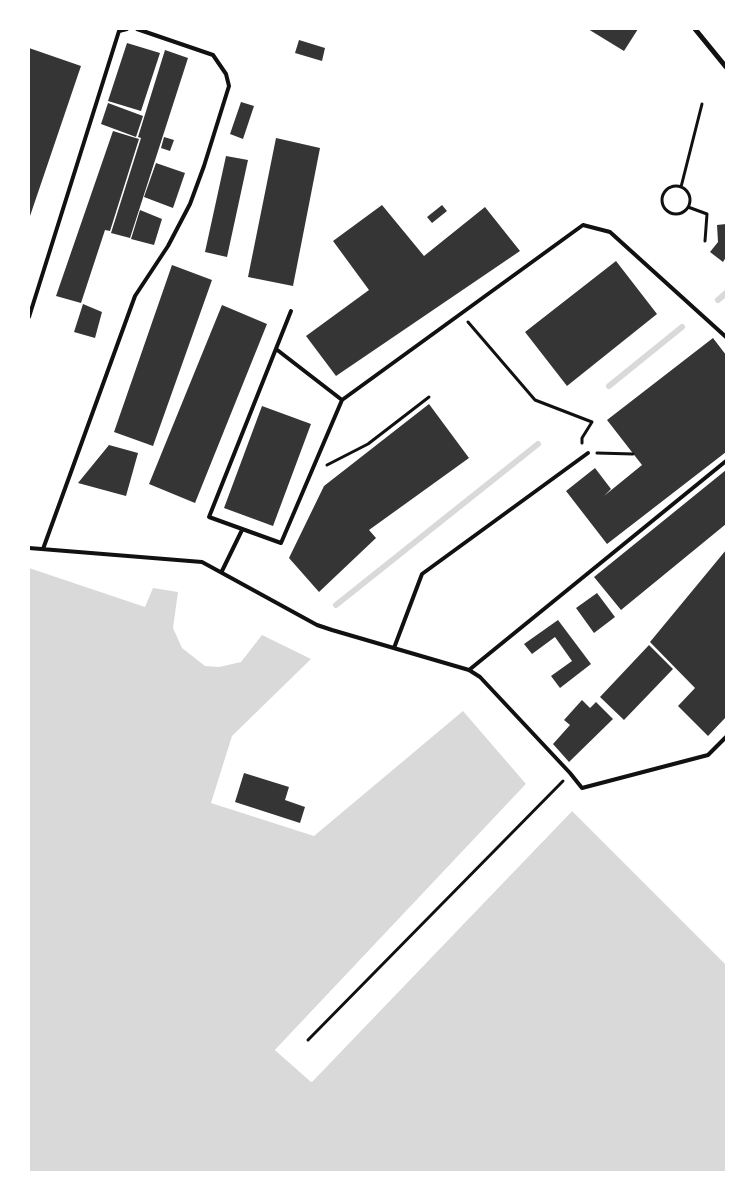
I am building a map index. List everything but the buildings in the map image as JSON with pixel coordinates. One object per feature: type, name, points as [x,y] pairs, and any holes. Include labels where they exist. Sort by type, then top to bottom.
[{"type":"street","points":[[695,29],[726,67]]},
{"type":"lane","points":[[29,317],[119,31],[127,29]]},
{"type":"lane","points":[[43,549],[135,296],[168,246],[190,204],[204,166],[228,86],[226,74],[213,55],[137,29]]},
{"type":"lane","points":[[291,311],[209,517],[281,543],[342,400],[583,225],[610,232],[726,337]]},
{"type":"lane","points":[[276,349],[342,400]]},
{"type":"lane","points":[[394,648],[422,574],[588,453]]},
{"type":"lane","points":[[469,670],[726,461]]},
{"type":"lane","points":[[222,571],[242,530]]},
{"type":"lane","points":[[29,548],[202,562],[222,571],[317,624],[469,670],[480,677],[582,788],[708,755],[726,737]]},
{"type":"path","points":[[681,187],[702,104]]},
{"type":"path","points":[[673,186],[681,187],[690,197],[688,206],[685,210],[676,214],[671,213],[664,207],[663,197],[666,190],[673,186]]},
{"type":"path","points":[[688,206],[707,214],[705,241]]},
{"type":"path","points":[[461,314],[535,400],[592,422],[582,438],[582,443],[588,453],[634,454]]},
{"type":"path","points":[[311,474],[368,444],[429,397]]},
{"type":"path","points":[[308,1040],[570,773]]},
{"type":"shaded area","points":[[29,568],[145,607],[153,588],[178,592],[173,628],[182,648],[205,666],[219,667],[241,662],[262,635],[311,659],[232,736],[211,803],[314,836],[463,711],[526,784],[275,1050],[312,1082],[572,811],[726,965],[726,1172],[29,1172]]},
{"type":"pier","points":[[526,784],[528,786],[279,1050],[311,1079],[570,810],[572,811],[311,1082],[275,1050]]},
{"type":"waterway","points":[[718,300],[726,293]]},
{"type":"waterway","points":[[609,386],[682,327]]},
{"type":"waterway","points":[[336,605],[538,444]]}]
